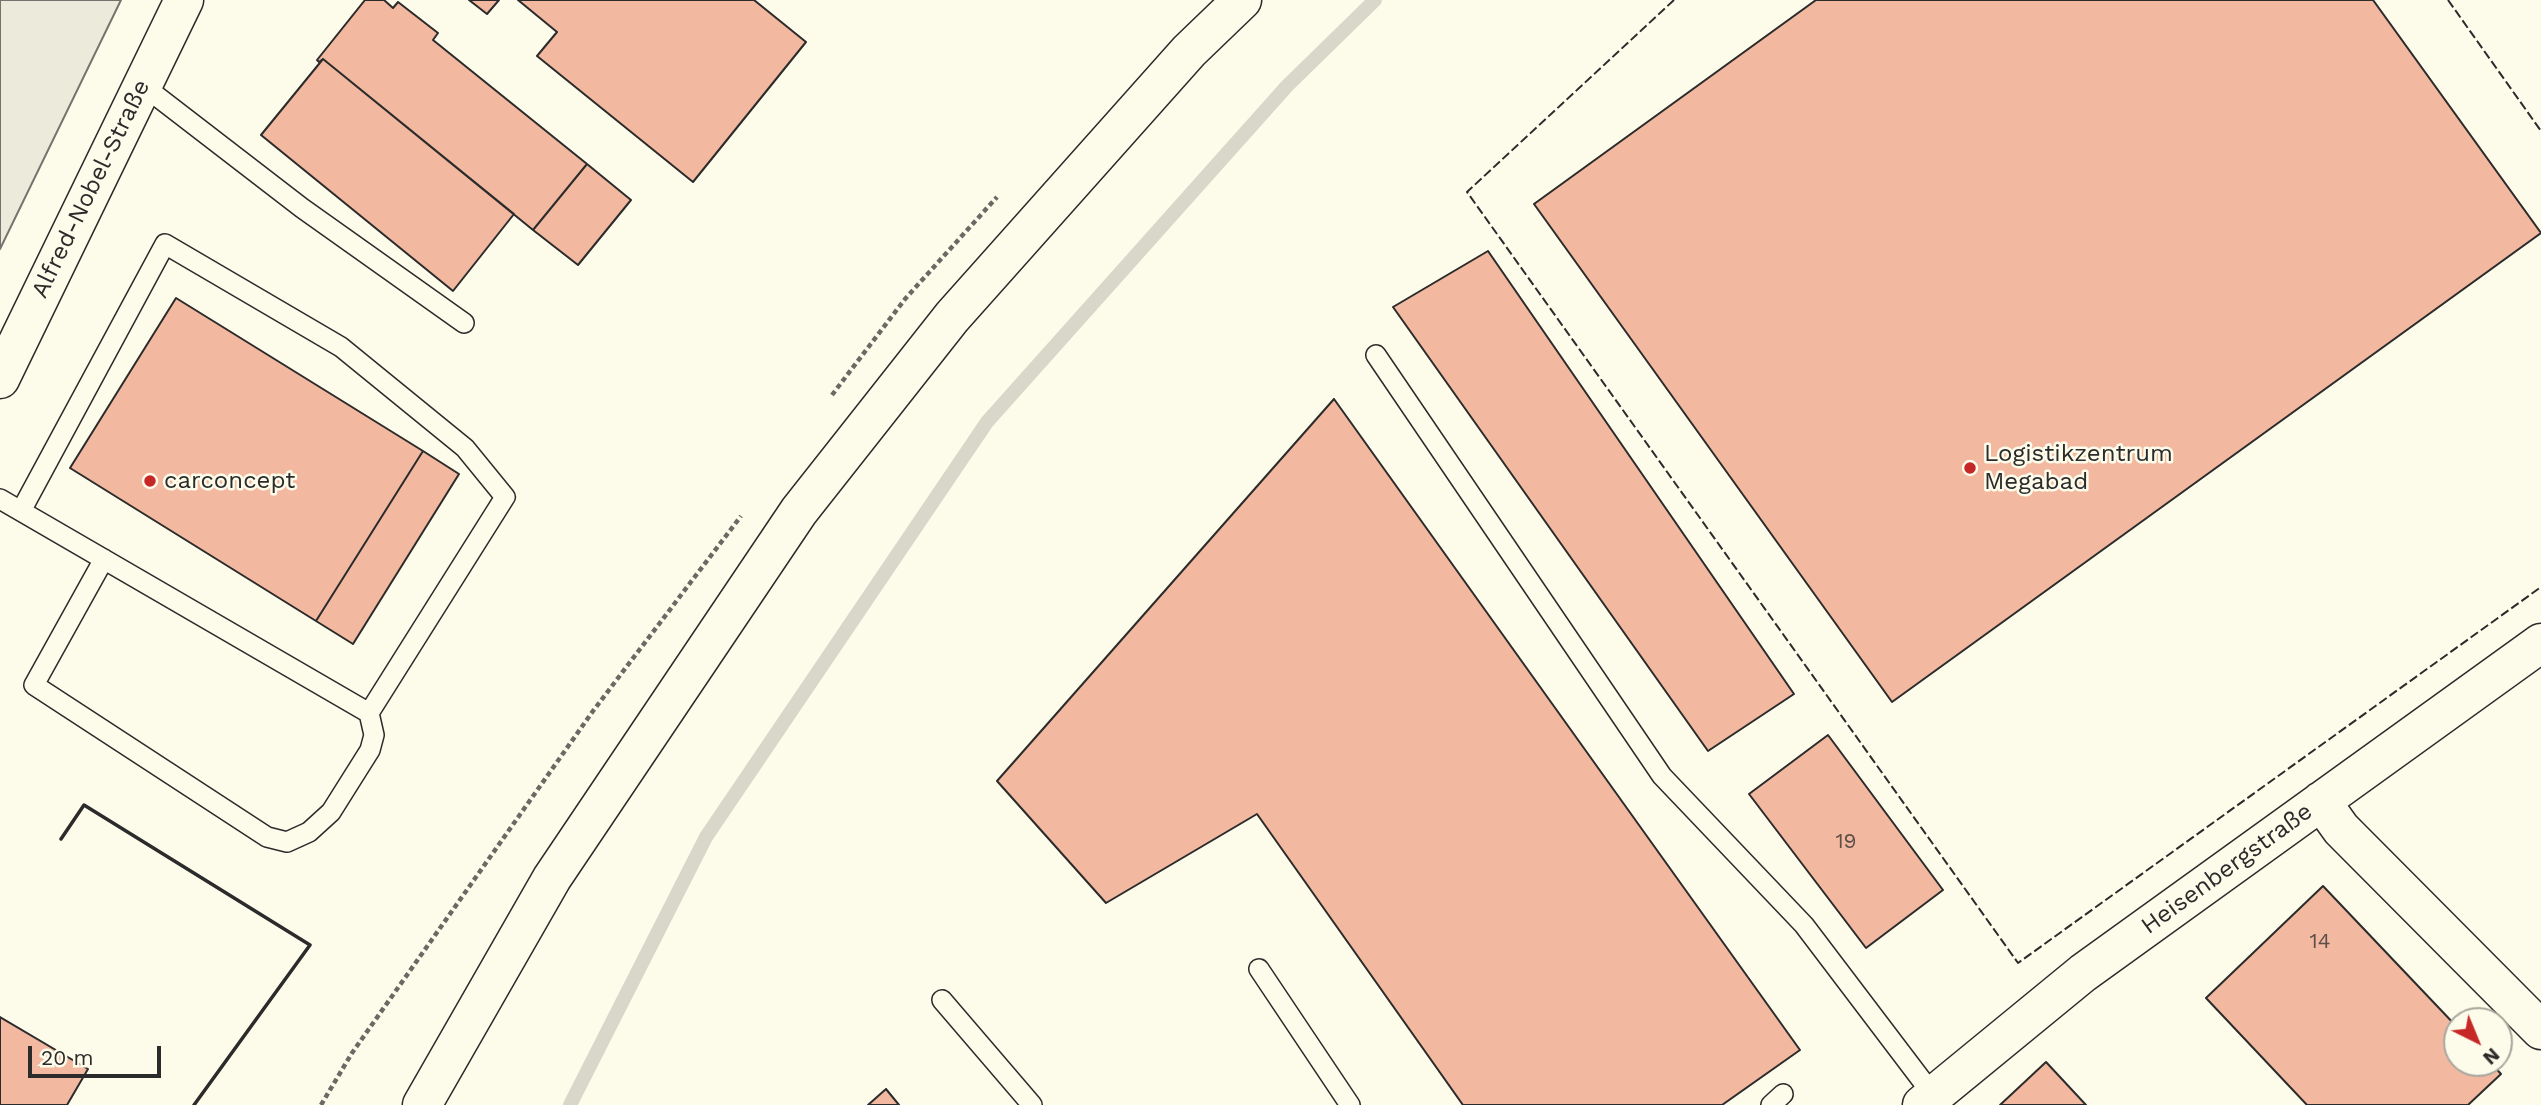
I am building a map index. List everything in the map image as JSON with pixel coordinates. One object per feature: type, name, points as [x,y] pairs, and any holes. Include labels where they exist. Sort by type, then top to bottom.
[{"type":"street","name":"Alfred-Nobel-Straße","points":[[0,379],[184,0]]},
{"type":"street","points":[[422,1105],[552,878],[799,511],[952,317],[1189,51],[1242,0]]},
{"type":"street","name":"Heisenbergstraße","points":[[1927,1100],[2083,972],[2541,643]]},
{"type":"street","points":[[2321,801],[2342,829],[2541,1030]]},
{"type":"lane","points":[[141,84],[302,208],[464,323]]},
{"type":"lane","points":[[21,511],[165,244],[341,347],[465,448],[505,497],[369,713],[374,735],[370,750],[331,812],[309,832],[287,842],[267,837],[34,685],[104,559]]},
{"type":"lane","points":[[1376,355],[1662,776],[1804,925],[1927,1100]]},
{"type":"lane","points":[[0,499],[369,713]]},
{"type":"lane","points":[[1259,969],[1350,1105]]},
{"type":"lane","points":[[942,1000],[1032,1105]]},
{"type":"shaded area","points":[[0,0],[121,0],[0,249]]},
{"type":"building","points":[[365,0],[384,0],[393,8],[398,2],[438,33],[433,40],[587,164],[533,230],[323,59],[319,62],[317,60]]},
{"type":"building","points":[[469,0],[499,0],[487,14]]},
{"type":"building","points":[[518,0],[754,0],[806,42],[693,182],[537,56],[557,32]]},
{"type":"building","name":"Logistikzentrum Megabad","points":[[1816,0],[2373,0],[2541,233],[1892,702],[1534,204]]},
{"type":"building","points":[[323,59],[514,214],[453,291],[261,135]]},
{"type":"building","points":[[587,164],[631,200],[578,265],[533,230]]},
{"type":"building","points":[[1488,251],[1794,694],[1708,751],[1393,307]]},
{"type":"building","points":[[176,298],[423,451],[316,621],[70,468]]},
{"type":"building","points":[[1334,399],[1800,1050],[1722,1105],[1463,1105],[1257,814],[1106,903],[997,781]]},
{"type":"building","points":[[423,451],[459,474],[353,644],[316,621]]},
{"type":"building","points":[[1828,735],[1943,890],[1866,948],[1749,794]]},
{"type":"building","points":[[2323,886],[2443,1012],[2443,1077],[2498,1077],[2468,1105],[2307,1105],[2206,998]]},
{"type":"building","points":[[0,1017],[88,1069],[67,1105],[0,1105]]},
{"type":"building","points":[[2046,1062],[2086,1105],[2000,1105]]},
{"type":"building","points":[[886,1089],[899,1105],[868,1105]]},
{"type":"waterway","points":[[570,1105],[706,837],[987,422],[1287,86],[1375,0]]},
{"type":"fence","points":[[1674,0],[1467,192],[2018,963],[2541,587]]},
{"type":"fence","points":[[2448,0],[2541,131]]},
{"type":"wall","points":[[61,839],[84,805],[310,945],[194,1105]]},
{"type":"place","name":"Logistikzentrum Megabad","points":[[1970,468]]},
{"type":"place","name":"carconcept","points":[[150,481]]}]
